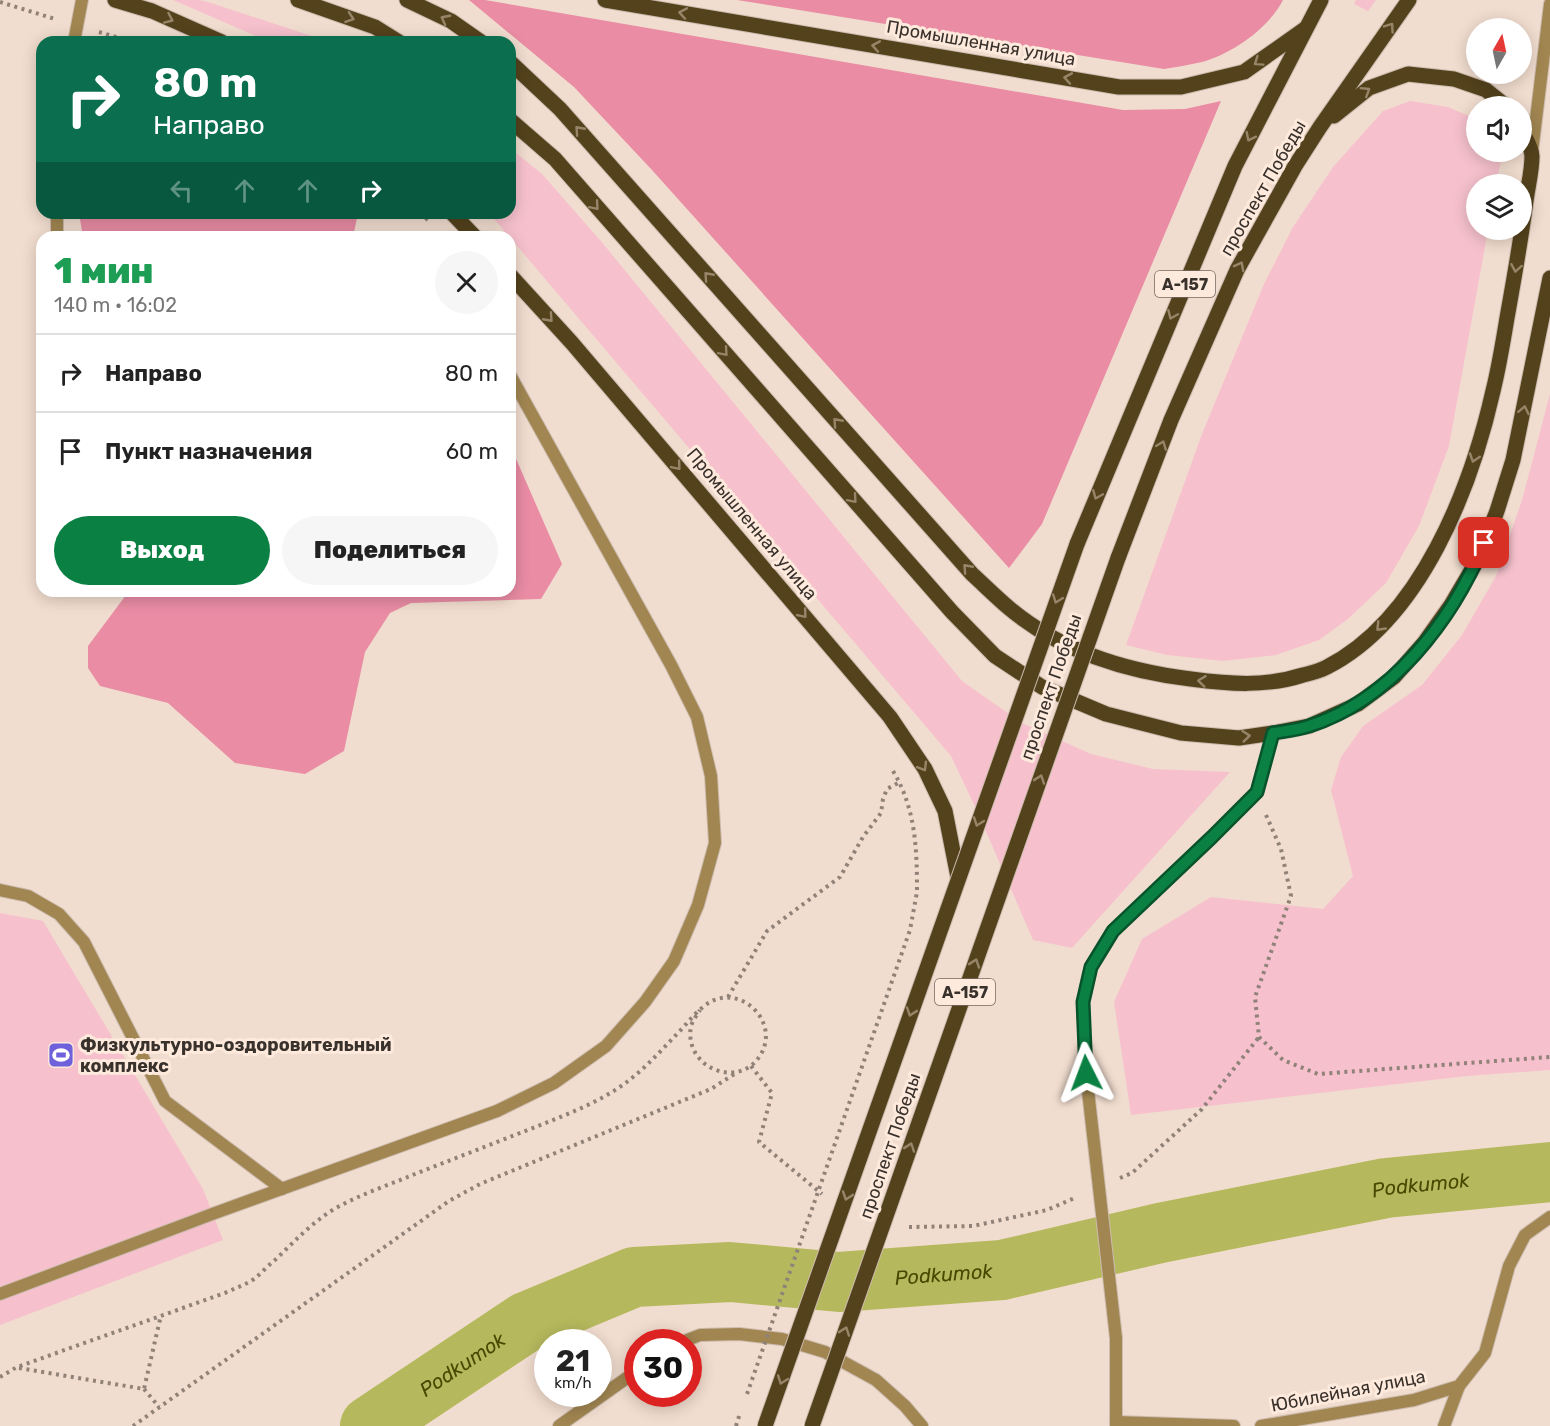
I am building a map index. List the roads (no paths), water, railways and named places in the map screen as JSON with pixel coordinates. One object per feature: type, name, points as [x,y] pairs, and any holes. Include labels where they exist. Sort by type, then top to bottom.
[{"type":"main road","points":[[115,0],[152,11],[208,36]]},
{"type":"main road","points":[[297,0],[375,27],[389,36]]},
{"type":"main road","points":[[407,0],[451,21],[472,36]]},
{"type":"main road","name":"Промышленная улица","points":[[605,0],[1119,87],[1181,87],[1244,72],[1305,28],[1321,0]]},
{"type":"main road","name":"проспект Победы","points":[[812,1426],[1118,558],[1171,420],[1237,270],[1295,166],[1409,0]]},
{"type":"main road","name":"проспект Победы","points":[[765,1426],[1077,544],[1235,166],[1305,28]]},
{"type":"main road","points":[[516,68],[560,109],[972,574],[1009,608],[1036,628],[1095,658],[1171,676],[1233,684],[1281,682],[1326,668],[1364,643],[1395,611],[1426,570],[1473,463],[1493,392],[1518,259],[1531,162]]},
{"type":"main road","points":[[1320,127],[1369,88],[1408,74],[1454,79],[1486,90],[1494,96]]},
{"type":"main road","points":[[516,125],[555,159],[952,612],[995,656],[1042,687],[1106,714],[1181,733],[1239,738],[1309,726],[1358,704],[1394,677],[1424,643],[1451,605],[1478,559],[1497,511],[1513,460],[1550,278]]},
{"type":"main road","points":[[457,219],[468,231]]},
{"type":"main road","name":"Промышленная улица","points":[[516,282],[572,343],[890,717],[925,769],[945,811],[958,877]]},
{"type":"street","points":[[75,36],[82,0]]},
{"type":"street","points":[[1532,154],[1550,4]]},
{"type":"street","points":[[0,1294],[497,1111],[554,1083],[606,1046],[645,1002],[674,961],[698,905],[715,843],[711,776],[697,717],[516,386]]},
{"type":"street","points":[[1234,1426],[1116,1424],[1116,1338],[1086,1073],[1083,1002],[1091,967],[1113,931],[1257,792],[1273,733]]},
{"type":"street","points":[[0,890],[28,896],[59,914],[84,942],[165,1101],[282,1189]]},
{"type":"street","points":[[1444,1426],[1459,1386],[1485,1353],[1509,1266],[1525,1235],[1550,1217]]},
{"type":"street","points":[[702,1335],[739,1335],[782,1339],[825,1352],[876,1380],[905,1406],[922,1426]]},
{"type":"street","points":[[559,1426],[624,1380]]},
{"type":"street","name":"Юбилейная улица","points":[[1261,1426],[1414,1400],[1459,1386]]},
{"type":"waterway","name":"Podkumok","points":[[370,1426],[526,1322],[634,1277],[730,1272],[839,1282],[1002,1270],[1160,1233],[1386,1188],[1550,1172]]},
{"type":"place","name":"Физкультурно-оздоровительный комплекс","points":[[61,1055]]}]
